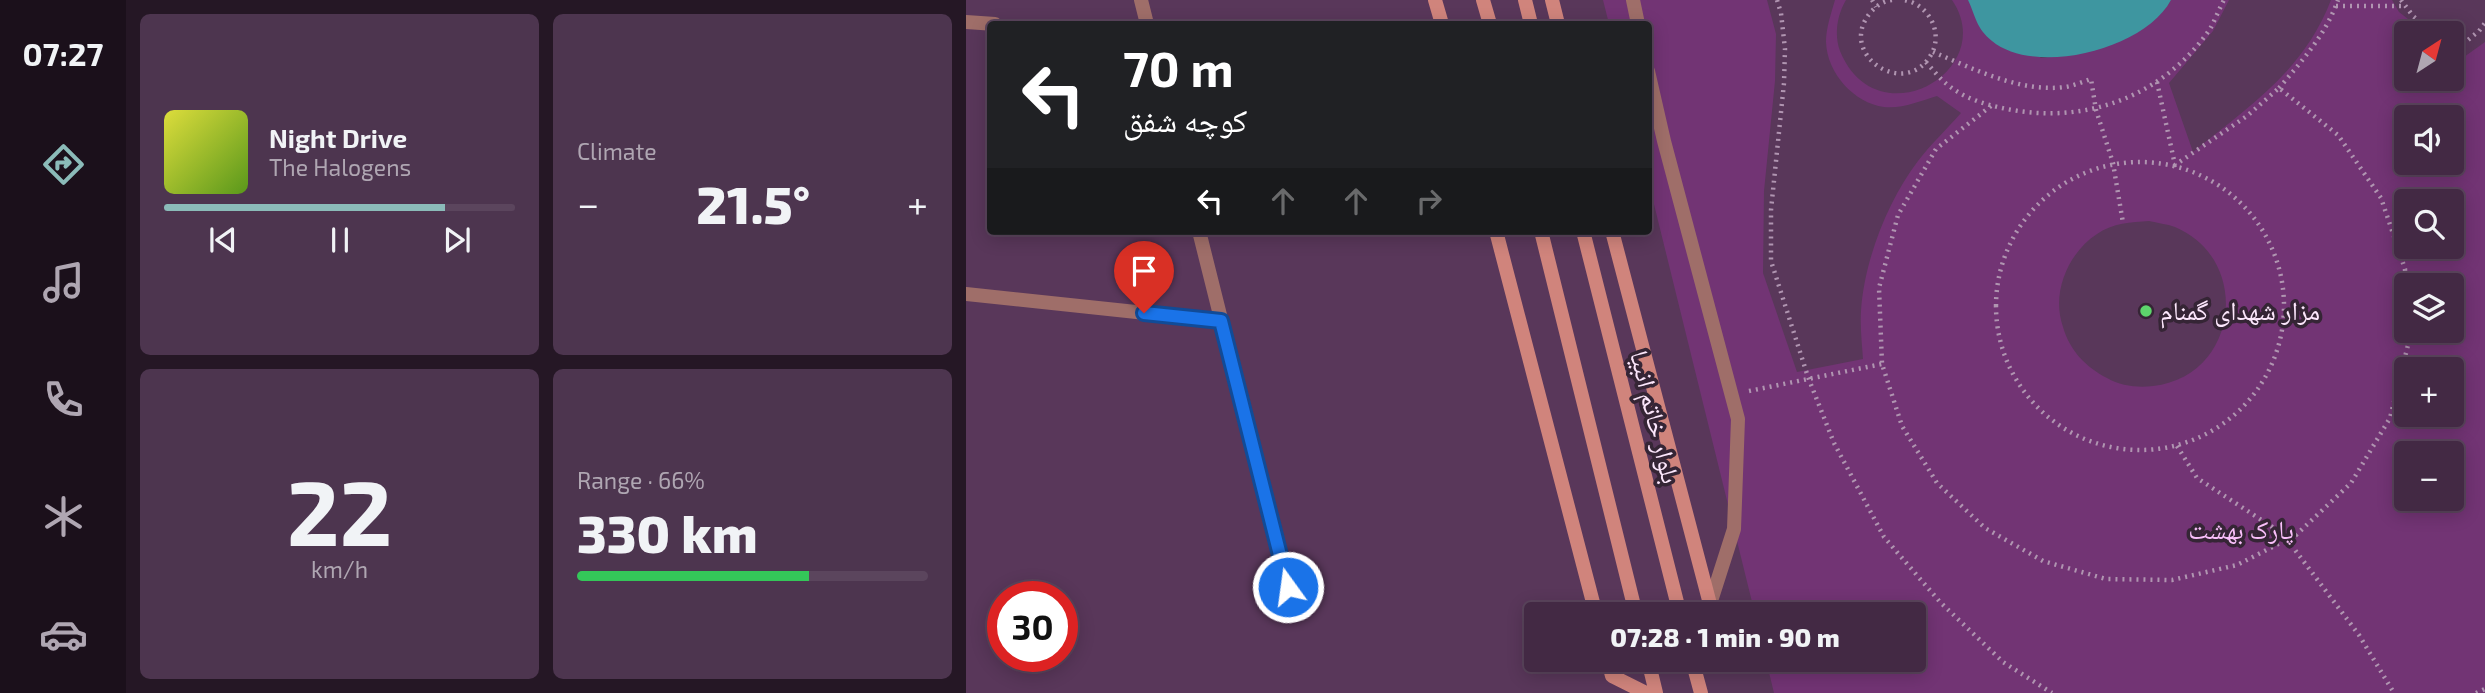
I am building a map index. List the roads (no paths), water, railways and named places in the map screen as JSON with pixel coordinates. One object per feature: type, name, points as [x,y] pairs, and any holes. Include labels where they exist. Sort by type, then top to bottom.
[{"type":"main road","points":[[1435,0],[1441,21]]},
{"type":"main road","points":[[1483,0],[1488,21]]},
{"type":"main road","points":[[1525,0],[1530,21]]},
{"type":"main road","points":[[1552,0],[1557,21]]},
{"type":"main road","points":[[1497,235],[1593,602]]},
{"type":"main road","points":[[1542,235],[1633,602]]},
{"type":"main road","name":"بلوار خاتم انبیا","points":[[1584,235],[1677,602]]},
{"type":"main road","points":[[1613,235],[1707,602]]},
{"type":"main road","points":[[1611,672],[1612,676],[1646,693]]},
{"type":"main road","points":[[1651,672],[1656,693]]},
{"type":"main road","points":[[1697,672],[1701,693]]},
{"type":"street","points":[[1141,0],[1146,21]]},
{"type":"street","points":[[1633,0],[1637,21]]},
{"type":"street","points":[[966,22],[987,23]]},
{"type":"street","points":[[1652,88],[1738,419],[1734,529],[1711,602]]},
{"type":"street","points":[[1200,235],[1288,587]]},
{"type":"street","points":[[966,294],[1221,321]]},
{"type":"place","name":"مزار شهدای گمنام","points":[[2146,311]]},
{"type":"park label","name":"پارک بهشت","points":[[2241,530]]}]
